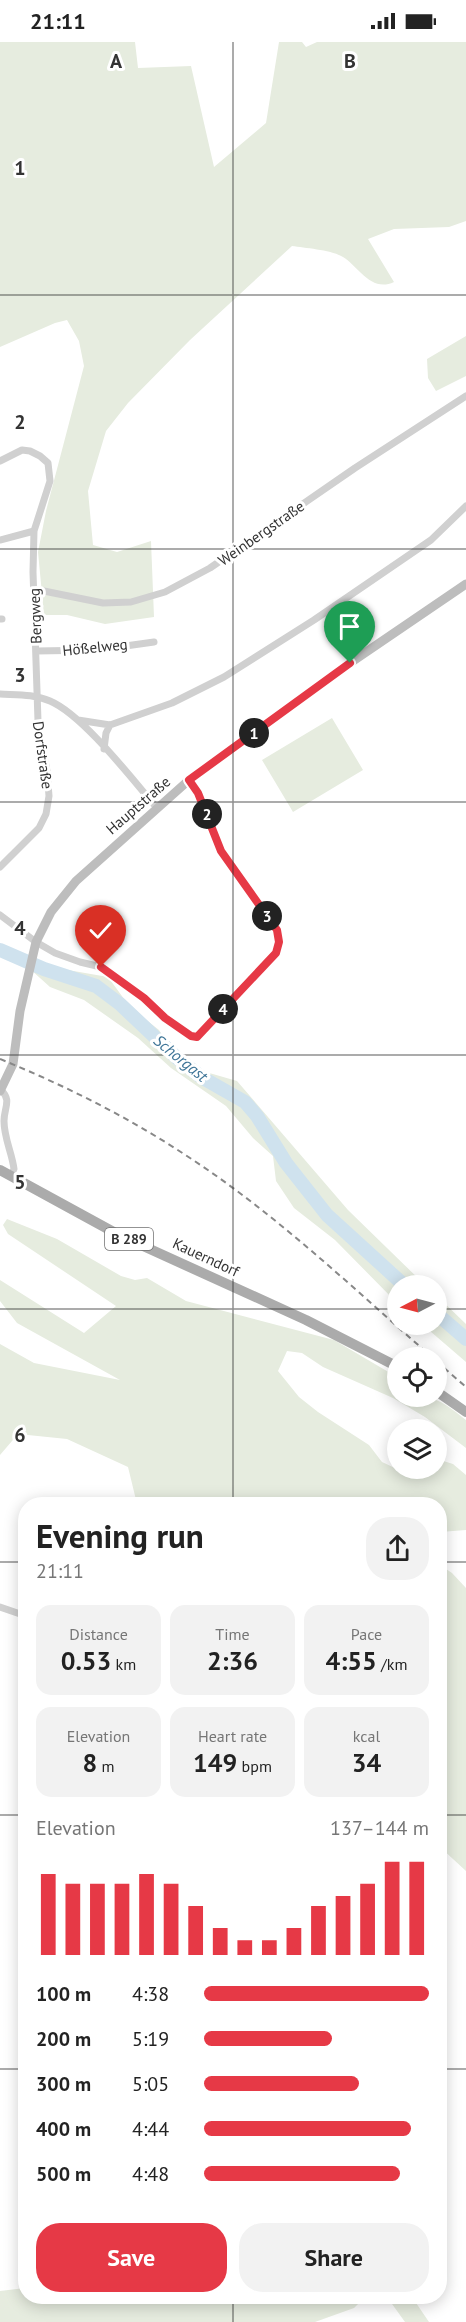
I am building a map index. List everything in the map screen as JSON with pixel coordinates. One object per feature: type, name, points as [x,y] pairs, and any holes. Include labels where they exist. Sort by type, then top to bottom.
[{"type":"main road","name":"Hauptstraße","points":[[1,1091],[13,1064],[25,985],[36,942],[51,912],[75,881],[189,780],[350,663],[466,585]]},
{"type":"main road","name":"Kauerndorf","points":[[0,1170],[119,1234],[306,1320],[387,1361]]},
{"type":"main road","points":[[447,1399],[466,1412]]},
{"type":"street","name":"Weinbergstraße","points":[[34,589],[103,603],[131,602],[165,592],[210,568],[355,468],[466,396]]},
{"type":"street","name":"Bergweg","points":[[0,461],[22,450],[40,456],[48,463],[50,481],[34,531],[37,696]]},
{"type":"street","points":[[78,720],[110,725],[172,703],[224,677],[314,620],[431,540],[466,506]]},
{"type":"street","points":[[0,540],[34,531]]},
{"type":"street","name":"Hößelweg","points":[[36,651],[97,650],[154,642]]},
{"type":"street","points":[[0,694],[37,696],[72,714],[157,808]]},
{"type":"street","name":"Dorfstraße","points":[[0,867],[39,828],[46,814],[49,796],[38,721],[37,696]]},
{"type":"street","points":[[104,749],[106,733],[110,725]]},
{"type":"street","points":[[0,915],[36,942],[80,962],[101,967],[144,998],[165,1018],[191,1036],[197,1037],[276,953],[279,942],[277,930],[221,851],[198,793],[189,780]]},
{"type":"street","name":"Hauptstraße","points":[[1,1091],[7,1095],[8,1102],[4,1122],[14,1169],[11,1175]]},
{"type":"street","points":[[0,1607],[18,1613]]},
{"type":"shaded area","points":[[0,42],[135,42],[138,68],[191,66],[214,167],[266,123],[279,42],[302,42],[306,47],[317,42],[466,42],[466,221],[449,227],[394,229],[368,239],[394,282],[386,284],[372,281],[343,257],[292,246],[190,340],[128,403],[106,431],[88,491],[93,545],[117,552],[151,541],[154,617],[105,624],[67,615],[44,615],[38,552],[46,511],[84,366],[79,341],[67,320],[0,347]]},
{"type":"shaded area","points":[[466,336],[466,376],[436,391],[428,378],[427,359]]},
{"type":"shaded area","points":[[332,718],[363,770],[293,812],[262,760]]},
{"type":"shaded area","points":[[34,958],[45,966],[108,977],[130,1007],[159,1030],[168,1044],[199,1070],[237,1081],[348,1210],[415,1275],[387,1275],[387,1293],[335,1240],[294,1208],[276,1181],[273,1156],[253,1138],[226,1106],[171,1068],[138,1038],[84,1000],[50,987],[30,969]]},
{"type":"shaded area","points":[[7,1219],[57,1239],[121,1276],[135,1280],[147,1278],[186,1301],[334,1340],[387,1371],[387,1395],[323,1367],[302,1353],[287,1351],[278,1371],[299,1397],[369,1445],[382,1462],[387,1464],[387,1479],[447,1479],[447,1462],[453,1464],[466,1475],[466,1530],[447,1531],[447,1497],[135,1497],[128,1467],[67,1439],[18,1434],[0,1455],[0,1344],[34,1363],[120,1380],[17,1323],[0,1301],[0,1280],[84,1333],[116,1306],[8,1234],[3,1225]]},
{"type":"shaded area","points":[[447,1306],[466,1324],[466,1362],[435,1335],[447,1335]]},
{"type":"shaded area","points":[[447,1406],[466,1420],[466,1448],[447,1434],[447,1419],[425,1417],[408,1407]]},
{"type":"shaded area","points":[[447,1570],[466,1588],[466,1871],[447,1853]]},
{"type":"shaded area","points":[[18,2289],[18,2304],[358,2304],[354,2308],[315,2322],[0,2322],[0,2291]]},
{"type":"shaded area","points":[[392,2304],[417,2304],[429,2322],[405,2322]]},
{"type":"waterway","name":"Schorgast","points":[[0,950],[44,969],[96,986],[120,1004],[177,1058],[201,1077],[245,1102],[257,1116],[286,1163],[327,1215],[393,1275]]},
{"type":"waterway","name":"Schorgast","points":[[447,1323],[466,1339]]},
{"type":"railway","points":[[0,1059],[49,1080],[121,1116],[190,1158],[284,1228],[420,1347]]},
{"type":"railway","points":[[447,1371],[466,1387]]},
{"type":"route","points":[[101,967],[144,998],[165,1018],[191,1036],[197,1037],[276,953],[279,942],[277,930],[221,851],[198,793],[189,780],[350,663]]}]
